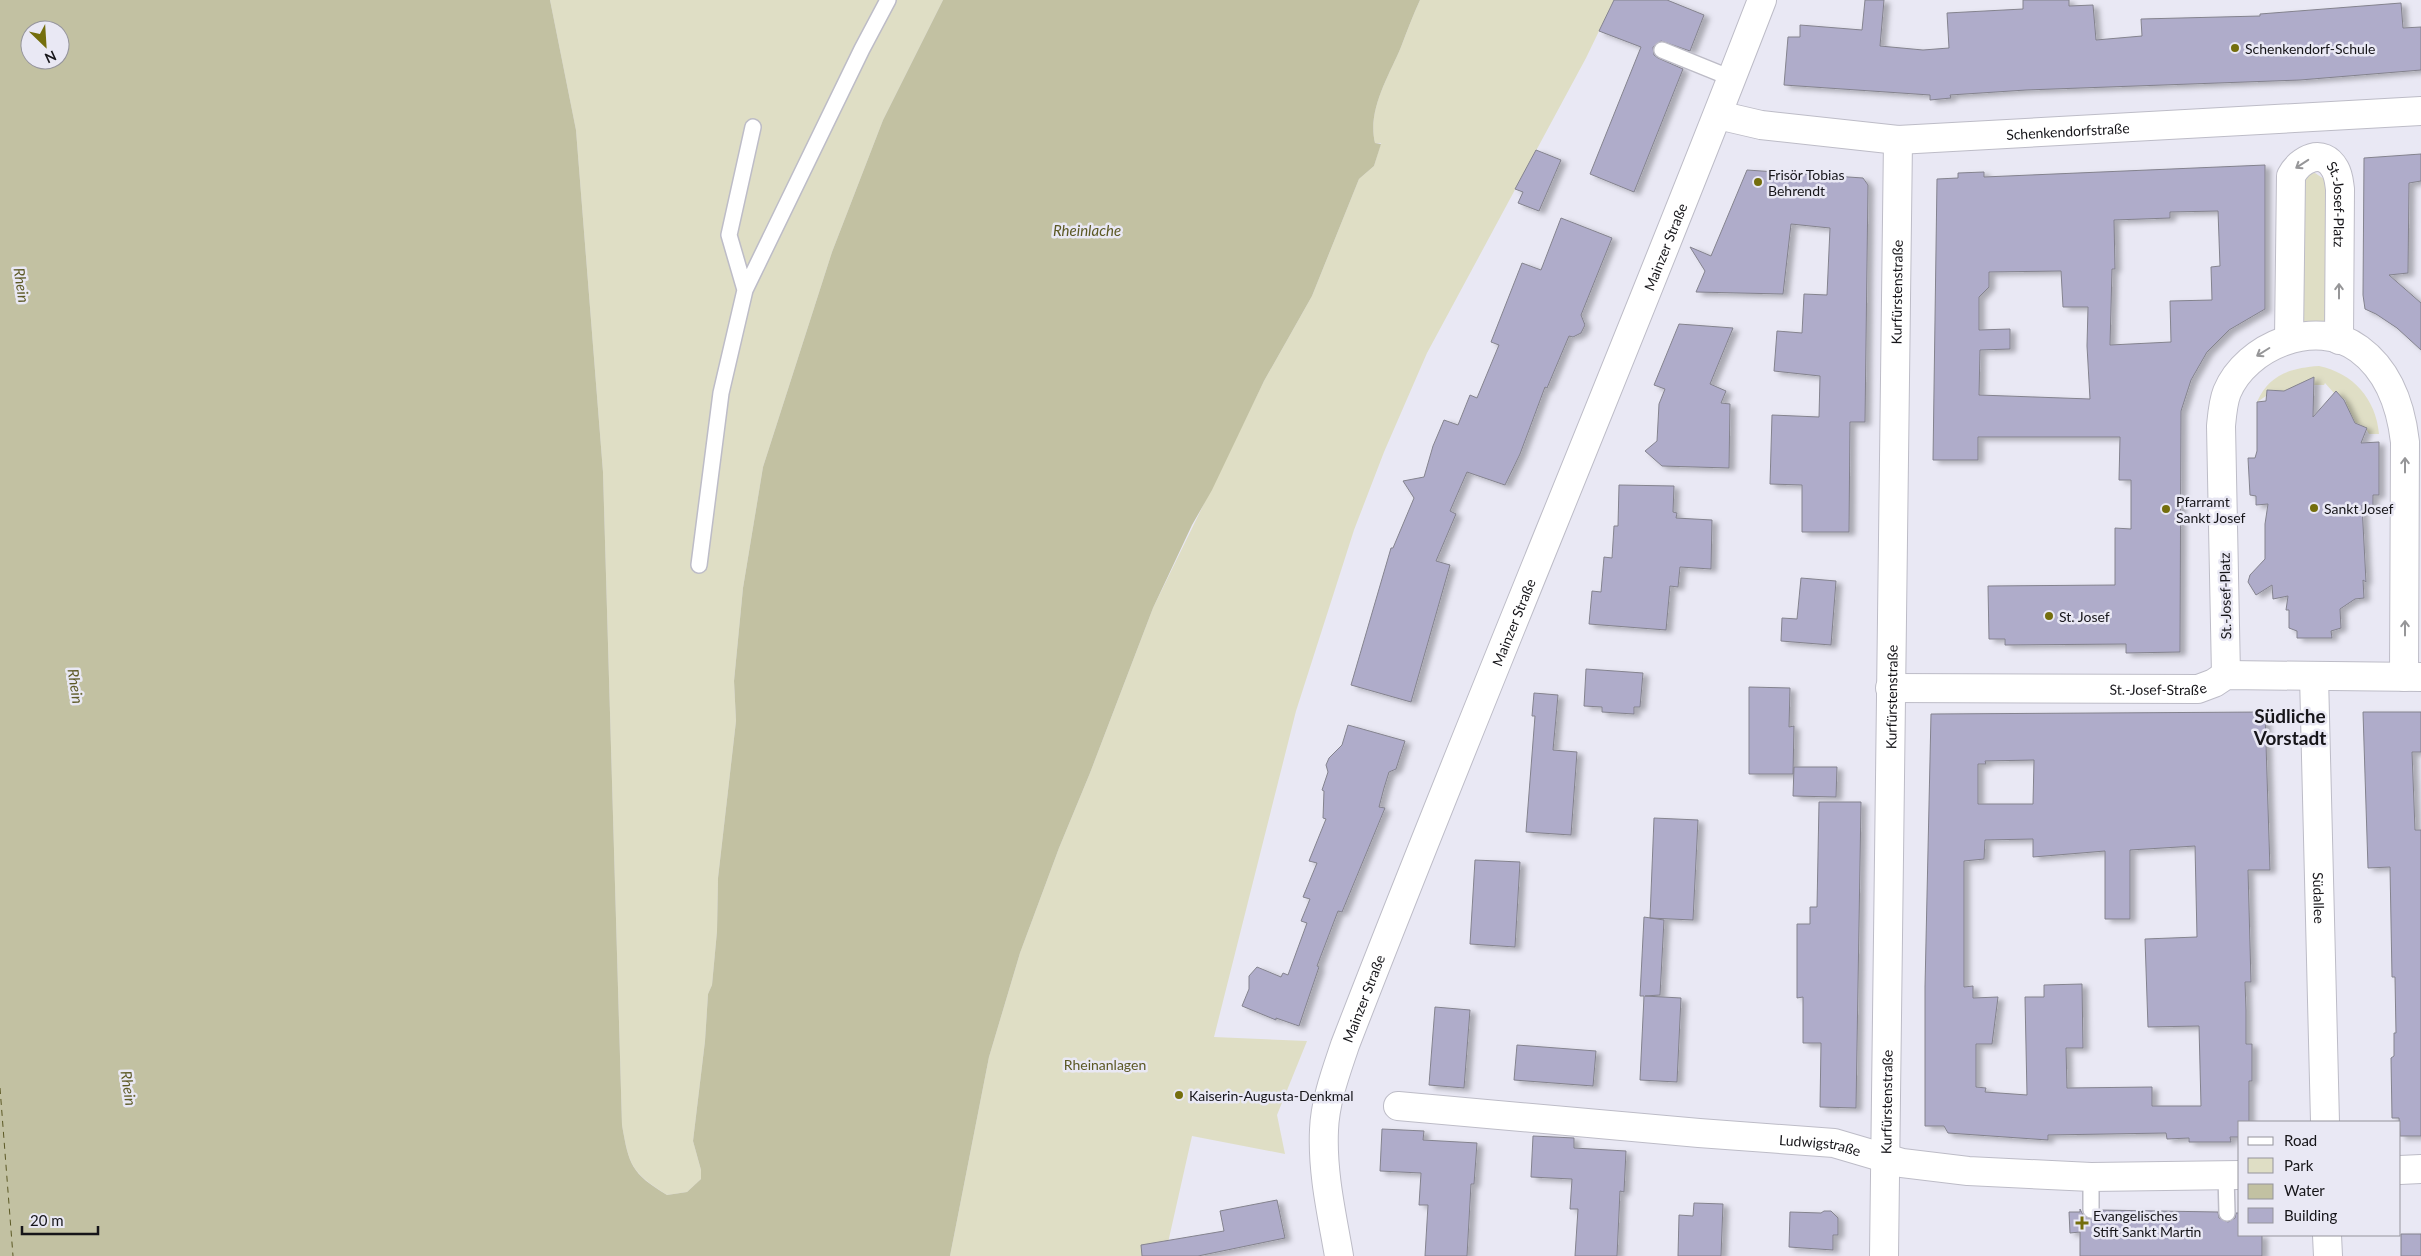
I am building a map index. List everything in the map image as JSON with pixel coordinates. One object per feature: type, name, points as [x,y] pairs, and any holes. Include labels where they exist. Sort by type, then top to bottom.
[{"type":"street","name":"Mainzer Straße","points":[[1339,1256],[1325,1176],[1324,1130],[1331,1091],[1345,1045],[1471,722],[1672,232],[1762,0]]},
{"type":"street","name":"Schenkendorfstraße","points":[[1718,115],[1761,125],[1898,140],[2421,111]]},
{"type":"street","name":"Kurfürstenstraße","points":[[1884,1256],[1898,140]]},
{"type":"street","name":"St.-Josef-Platz","points":[[2289,339],[2291,176],[2296,166],[2316,157],[2326,160],[2335,168],[2338,176],[2339,340]]},
{"type":"street","name":"St.-Josef-Platz","points":[[2226,675],[2221,426],[2226,393],[2239,369],[2264,350],[2289,339],[2316,336],[2339,340],[2359,349],[2379,369],[2393,391],[2402,416],[2405,442],[2412,677]]},
{"type":"street","name":"St.-Josef-Straße","points":[[1890,688],[2198,689],[2214,683],[2226,675],[2412,677]]},
{"type":"street","name":"Südallee","points":[[2314,676],[2325,1121]]},
{"type":"street","name":"Ludwigstraße","points":[[1398,1106],[1834,1143],[1885,1159],[1918,1166],[1968,1171],[2091,1177],[2233,1175]]},
{"type":"street","points":[[2401,1170],[2421,1169]]},
{"type":"street","points":[[2327,1236],[2328,1256]]},
{"type":"lane","points":[[699,566],[721,393],[745,290],[862,49],[888,0]]},
{"type":"lane","points":[[1662,50],[1732,78]]},
{"type":"lane","points":[[745,290],[728,235],[753,127]]},
{"type":"lane","points":[[2227,1212],[2233,1175]]},
{"type":"lane","points":[[2091,1177],[2091,1210]]},
{"type":"green space","points":[[550,0],[943,0],[883,120],[832,252],[763,467],[743,588],[734,681],[736,721],[718,878],[717,931],[712,985],[708,994],[705,1041],[693,1141],[701,1170],[701,1179],[687,1192],[667,1195],[646,1180],[634,1166],[627,1150],[622,1125],[603,472],[576,130]]},
{"type":"green space","name":"Rheinanlagen","points":[[1420,0],[1614,0],[1586,58],[1427,353],[1384,452],[1354,530],[1296,711],[1214,1037],[1307,1041],[1277,1115],[1285,1154],[1192,1136],[1165,1256],[950,1256],[989,1057],[1020,953],[1059,848],[1090,773],[1153,608],[1264,381],[1312,296],[1359,179],[1374,166],[1381,143],[1375,143],[1373,131],[1380,94]]},
{"type":"green space","points":[[2315,173],[2327,181],[2328,320],[2322,327],[2306,328],[2300,320],[2302,182],[2309,174]]},
{"type":"green space","points":[[2319,366],[2331,369],[2342,375],[2361,389],[2373,410],[2379,434],[2369,434],[2365,427],[2364,430],[2358,430],[2344,403],[2346,401],[2344,399],[2342,401],[2336,391],[2334,393],[2325,383],[2324,385],[2314,385],[2314,383],[2301,383],[2299,386],[2285,391],[2267,390],[2266,396],[2257,402],[2268,385],[2282,374]]},
{"type":"water","points":[[0,0],[550,0],[576,130],[603,472],[622,1125],[627,1150],[634,1167],[646,1180],[667,1195],[687,1192],[701,1179],[701,1170],[693,1141],[705,1041],[708,994],[712,985],[717,931],[718,878],[736,721],[734,681],[743,588],[763,467],[832,252],[883,120],[943,0],[1420,0],[1380,94],[1373,131],[1375,143],[1381,144],[1374,166],[1359,179],[1312,296],[1264,381],[1153,608],[1090,773],[1059,848],[1020,953],[989,1057],[950,1256],[0,1256]]},
{"type":"building","points":[[1614,0],[1667,0],[1704,15],[1690,51],[1661,41],[1653,47],[1654,55],[1658,58],[1683,69],[1634,192],[1590,174],[1641,47],[1599,31]]},
{"type":"building","points":[[1865,0],[1884,0],[1880,46],[1923,50],[1949,48],[1947,13],[2023,9],[2023,0],[2069,0],[2069,6],[2093,5],[2096,40],[2142,36],[2141,19],[2260,16],[2260,14],[2401,3],[2403,28],[2421,27],[2421,70],[2300,80],[2026,90],[1950,95],[1951,98],[1930,100],[1930,95],[1784,85],[1788,37],[1800,37],[1800,25],[1862,30]]},
{"type":"building","points":[[1536,150],[1561,160],[1539,211],[1518,203],[1523,192],[1515,189]]},
{"type":"building","points":[[2421,154],[2421,181],[2409,183],[2408,273],[2389,275],[2421,303],[2421,350],[2397,328],[2365,309],[2363,295],[2364,158]]},
{"type":"building","points":[[2265,165],[2265,309],[2229,330],[2207,352],[2191,380],[2181,411],[2180,652],[2126,653],[2126,644],[2005,645],[2005,639],[1989,639],[1988,586],[2115,585],[2115,528],[2131,529],[2131,480],[2119,480],[2120,437],[1978,437],[1978,460],[1933,460],[1937,179],[1958,178],[1958,173],[1984,172],[1984,177]],"holes":[[[2218,211],[2220,266],[2211,267],[2212,300],[2170,301],[2171,342],[2110,345],[2112,269],[2115,269],[2114,220],[2170,218],[2170,212]],[[2061,271],[2063,307],[2088,307],[2087,346],[2090,399],[1979,395],[1980,350],[2010,349],[2010,329],[1979,330],[1979,297],[1989,287],[1989,272]]]},
{"type":"building","points":[[1747,170],[1863,178],[1868,185],[1865,422],[1850,422],[1849,532],[1802,532],[1802,485],[1770,484],[1772,415],[1819,417],[1820,376],[1774,371],[1777,331],[1802,333],[1804,294],[1827,295],[1830,228],[1791,224],[1783,294],[1696,292],[1705,271],[1690,247],[1711,256]]},
{"type":"building","points":[[1561,218],[1612,238],[1581,315],[1585,325],[1581,333],[1573,337],[1569,336],[1547,388],[1545,387],[1520,454],[1505,485],[1467,472],[1450,511],[1456,514],[1436,561],[1450,565],[1411,702],[1351,685],[1391,548],[1393,548],[1414,498],[1403,481],[1424,477],[1433,446],[1444,420],[1458,425],[1470,395],[1477,398],[1499,345],[1491,342],[1522,263],[1541,270]]},
{"type":"building","points":[[1679,324],[1733,328],[1710,384],[1726,391],[1721,403],[1730,404],[1729,468],[1662,466],[1645,451],[1657,441],[1659,404],[1665,389],[1654,385]]},
{"type":"building","name":"Sankt Josef","points":[[2314,377],[2313,417],[2336,391],[2344,400],[2355,423],[2367,428],[2361,443],[2379,442],[2379,495],[2373,495],[2373,505],[2362,505],[2366,582],[2363,580],[2364,598],[2355,599],[2340,609],[2341,628],[2331,631],[2332,638],[2297,638],[2297,631],[2289,628],[2289,610],[2286,610],[2288,596],[2273,599],[2272,585],[2256,595],[2248,582],[2250,575],[2265,559],[2265,524],[2268,504],[2256,505],[2256,496],[2250,495],[2248,458],[2255,458],[2257,451],[2257,402],[2266,401],[2267,390],[2284,391]]},
{"type":"building","points":[[1619,485],[1674,486],[1673,512],[1677,513],[1676,518],[1712,520],[1711,569],[1680,567],[1678,587],[1670,586],[1666,630],[1589,624],[1592,591],[1601,592],[1604,557],[1612,558],[1614,526],[1618,526]]},
{"type":"building","points":[[1801,578],[1836,581],[1831,645],[1781,641],[1782,618],[1797,619]]},
{"type":"building","points":[[1586,669],[1643,673],[1640,707],[1634,707],[1634,714],[1602,712],[1602,707],[1584,706]]},
{"type":"building","points":[[1749,687],[1790,688],[1789,727],[1794,726],[1793,774],[1749,774]]},
{"type":"building","points":[[1534,693],[1558,695],[1553,750],[1577,752],[1571,835],[1526,832],[1535,716],[1532,716]]},
{"type":"building","points":[[2265,712],[2270,870],[2248,870],[2251,982],[2245,982],[2246,1044],[2252,1044],[2252,1081],[2249,1081],[2249,1121],[2238,1121],[2238,1137],[2230,1137],[2231,1142],[2189,1142],[2189,1138],[2167,1139],[2166,1133],[2048,1135],[2048,1140],[1948,1133],[1944,1126],[1925,1126],[1925,987],[1931,714]],"holes":[[[2034,760],[2033,804],[1978,804],[1978,764],[1986,764],[1985,761]],[[2033,839],[2033,857],[2105,851],[2105,919],[2130,919],[2130,850],[2195,846],[2197,937],[2145,939],[2148,1027],[2199,1026],[2201,1106],[2152,1106],[2152,1087],[2067,1088],[2066,1048],[2083,1048],[2082,984],[2044,985],[2044,997],[2025,997],[2027,1095],[1985,1092],[1986,1088],[1976,1087],[1976,1044],[1992,1044],[1998,997],[1973,998],[1973,986],[1964,987],[1964,861],[1984,859],[1985,840]]]},
{"type":"building","points":[[2363,712],[2421,712],[2421,752],[2412,752],[2415,830],[2421,830],[2421,1136],[2401,1136],[2401,1121],[2399,1121],[2399,1118],[2392,1118],[2391,1058],[2394,1056],[2394,1033],[2396,1033],[2395,977],[2392,977],[2390,867],[2368,868]]},
{"type":"building","points":[[1348,725],[1405,741],[1396,769],[1389,772],[1384,788],[1379,807],[1385,808],[1342,912],[1338,911],[1317,966],[1319,967],[1299,1026],[1276,1018],[1276,1020],[1242,1006],[1249,989],[1249,976],[1257,967],[1281,977],[1283,973],[1288,975],[1307,923],[1301,921],[1310,899],[1303,897],[1317,863],[1309,861],[1326,819],[1323,818],[1324,791],[1322,790],[1328,772],[1326,765],[1329,758],[1342,745]]},
{"type":"building","points":[[1794,767],[1837,767],[1836,797],[1793,796]]},
{"type":"building","points":[[1819,802],[1861,802],[1856,1108],[1820,1107],[1821,1043],[1803,1043],[1803,997],[1797,998],[1797,924],[1810,924],[1810,907],[1817,907]]},
{"type":"building","points":[[1654,818],[1698,820],[1693,920],[1650,918]]},
{"type":"building","points":[[1475,860],[1520,862],[1515,947],[1470,944]]},
{"type":"building","points":[[1644,917],[1664,920],[1660,995],[1645,996],[1681,998],[1677,1082],[1640,1080],[1644,996],[1640,996]]},
{"type":"building","points":[[1435,1007],[1470,1010],[1464,1088],[1429,1085]]},
{"type":"building","points":[[1517,1045],[1596,1051],[1593,1086],[1514,1080]]},
{"type":"building","points":[[1382,1129],[1424,1131],[1423,1140],[1477,1143],[1474,1184],[1471,1184],[1467,1256],[1425,1256],[1428,1205],[1419,1205],[1421,1173],[1380,1171]]},
{"type":"building","points":[[1533,1136],[1574,1138],[1574,1148],[1626,1151],[1624,1192],[1620,1191],[1617,1256],[1575,1256],[1578,1209],[1570,1209],[1572,1179],[1531,1177]]},
{"type":"building","points":[[1277,1200],[1285,1238],[1198,1256],[1142,1256],[1141,1245],[1224,1231],[1220,1211]]},
{"type":"building","points":[[1694,1203],[1723,1204],[1721,1256],[1678,1256],[1679,1215],[1693,1216]]},
{"type":"building","points":[[2080,1209],[2083,1215],[2091,1219],[2096,1218],[2100,1210],[2218,1212],[2219,1218],[2228,1222],[2235,1218],[2236,1213],[2238,1213],[2238,1236],[2262,1236],[2262,1256],[2080,1256],[2080,1232],[2070,1233],[2069,1212],[2080,1212]]},
{"type":"building","points":[[1831,1211],[1838,1218],[1838,1235],[1833,1235],[1833,1250],[1789,1247],[1790,1212],[1821,1213]]},
{"type":"building","points":[[2401,1234],[2421,1234],[2421,1256],[2401,1256]]},
{"type":"ferry route","points":[[0,1088],[13,1256]]},
{"type":"place","name":"Schenkendorf-Schule","points":[[2235,48]]},
{"type":"place","name":"Frisör Tobias Behrendt","points":[[1758,182]]},
{"type":"place","name":"Sankt Josef","points":[[2314,508]]},
{"type":"place","name":"Pfarramt Sankt Josef","points":[[2166,509]]},
{"type":"place","name":"St. Josef","points":[[2049,616]]},
{"type":"place","name":"Kaiserin-Augusta-Denkmal","points":[[1179,1095]]},
{"type":"place","name":"Evangelisches Stift Sankt Martin","points":[[2082,1223]]},
{"type":"district","name":"Südliche Vorstadt","points":[[2290,726]]},
{"type":"water label","name":"Rheinlache","points":[[1087,230]]},
{"type":"water label","name":"Rhein","points":[[22,285]]},
{"type":"water label","name":"Rhein","points":[[76,686]]},
{"type":"water label","name":"Rhein","points":[[129,1088]]}]
